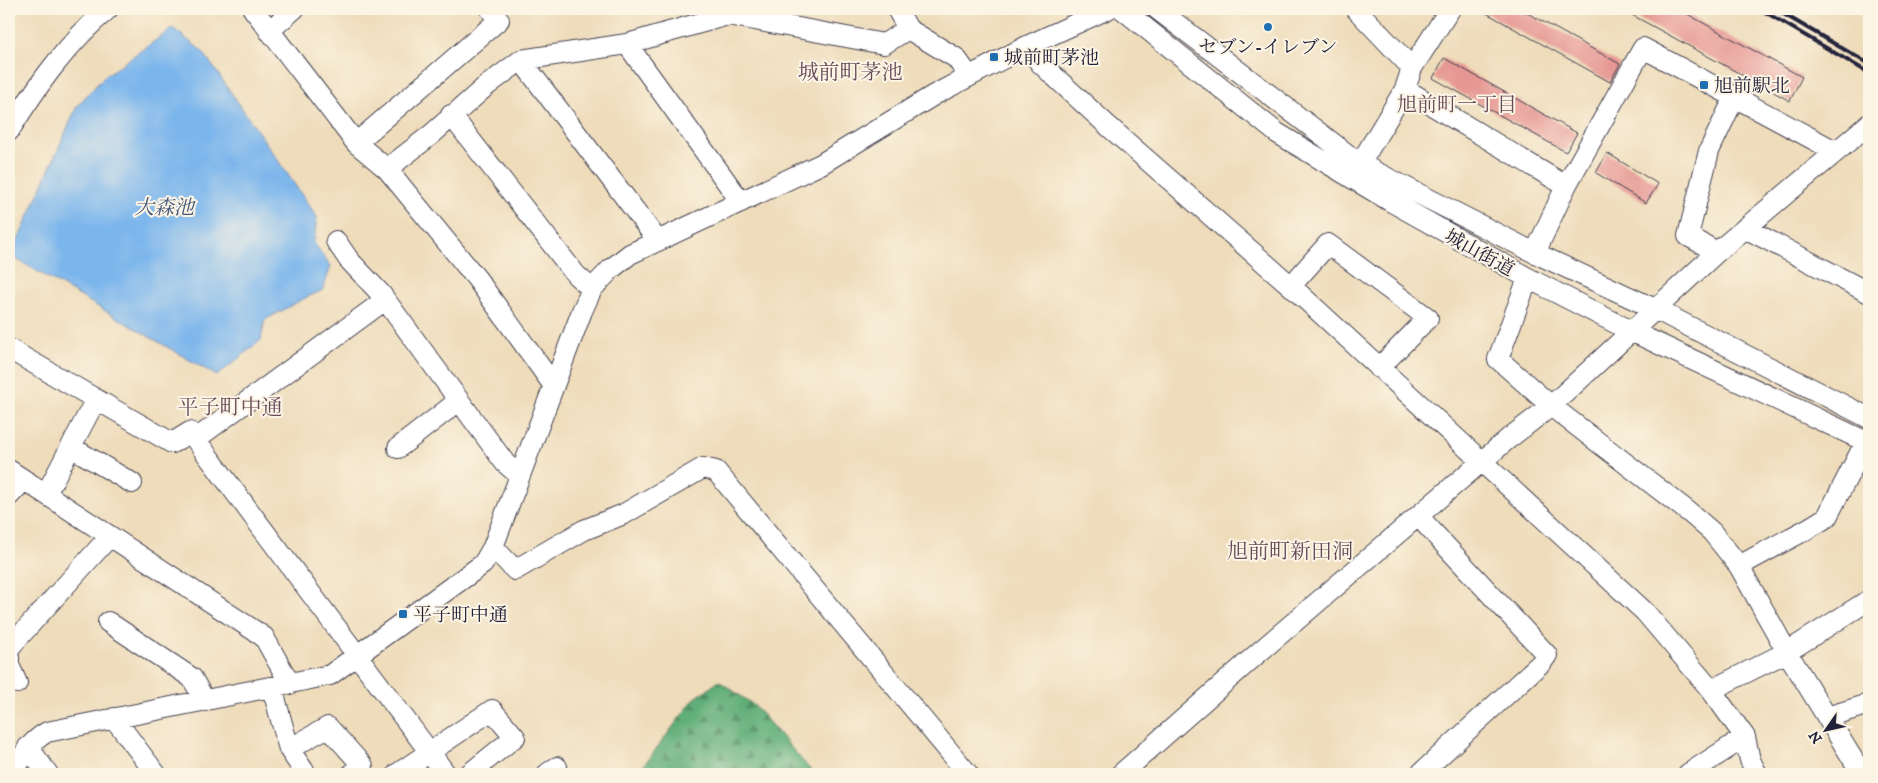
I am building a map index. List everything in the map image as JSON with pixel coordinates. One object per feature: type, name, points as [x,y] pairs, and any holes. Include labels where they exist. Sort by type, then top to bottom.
[{"type":"street","points":[[9,131],[62,54],[88,26],[108,9]]},
{"type":"street","points":[[254,9],[356,143],[387,169],[477,279],[554,386]]},
{"type":"street","points":[[269,31],[294,9]]},
{"type":"street","points":[[356,143],[499,20],[490,9]]},
{"type":"street","points":[[897,9],[908,29],[956,58],[969,76]]},
{"type":"street","points":[[13,770],[28,747],[36,738],[46,732],[330,675],[483,564],[493,547],[582,311],[592,289],[610,269],[630,254],[821,164],[934,95],[1026,46],[1108,9]]},
{"type":"street","name":"城山街道","points":[[1122,9],[1277,133],[1390,201],[1528,278],[1631,330],[1868,442]]},
{"type":"street","name":"城山街道","points":[[1157,9],[1360,164],[1535,254],[1655,309],[1869,418]]},
{"type":"street","points":[[1356,9],[1412,68]]},
{"type":"street","points":[[1360,164],[1405,89],[1412,68],[1450,9]]},
{"type":"street","points":[[387,169],[432,134],[451,115],[485,87],[521,60],[627,44],[728,15],[884,44],[908,29]]},
{"type":"street","points":[[627,44],[741,202]]},
{"type":"street","points":[[1026,46],[1041,64],[1107,125],[1291,286],[1645,612],[1711,690],[1745,737],[1750,760],[1757,774]]},
{"type":"street","points":[[1535,254],[1566,186],[1643,48],[1835,151]]},
{"type":"street","points":[[521,60],[658,241]]},
{"type":"street","points":[[1405,89],[1566,186]]},
{"type":"street","points":[[1717,252],[1688,236],[1709,151],[1735,96]]},
{"type":"street","points":[[451,115],[576,274],[592,289]]},
{"type":"street","points":[[1121,774],[1418,516],[1508,439],[1551,406],[1631,330],[1744,228],[1869,124]]},
{"type":"street","points":[[1744,228],[1869,294]]},
{"type":"street","points":[[336,241],[349,260],[384,300],[505,463],[520,474]]},
{"type":"street","points":[[1291,286],[1328,244],[1428,318],[1379,368]]},
{"type":"street","points":[[1528,278],[1498,359],[1551,406],[1712,532],[1739,566],[1787,652],[1862,774]]},
{"type":"street","points":[[196,439],[384,300]]},
{"type":"street","points":[[9,349],[172,443],[190,432],[446,774]]},
{"type":"street","points":[[46,494],[96,399]]},
{"type":"street","points":[[398,448],[452,406],[460,402]]},
{"type":"street","points":[[1739,566],[1826,517],[1868,442]]},
{"type":"street","points":[[71,447],[132,483]]},
{"type":"street","points":[[493,547],[514,570],[584,530],[624,514],[703,468],[716,471],[968,774]]},
{"type":"street","points":[[9,496],[16,475],[264,637],[281,686],[289,749],[306,774]]},
{"type":"street","points":[[1418,516],[1547,655],[1542,662],[1420,774]]},
{"type":"street","points":[[9,648],[110,536]]},
{"type":"street","points":[[1711,690],[1787,652],[1869,600]]},
{"type":"street","points":[[108,622],[192,678],[205,700]]},
{"type":"street","points":[[9,658],[9,665],[17,683],[9,678]]},
{"type":"street","points":[[1827,717],[1869,704]]},
{"type":"street","points":[[398,774],[492,710],[515,737],[469,774]]},
{"type":"street","points":[[114,718],[156,774]]},
{"type":"street","points":[[289,749],[328,727],[363,766],[352,774]]},
{"type":"street","points":[[1688,774],[1745,737]]},
{"type":"street","points":[[28,747],[48,774]]},
{"type":"green space","points":[[719,681],[755,706],[814,774],[637,774],[694,699]]},
{"type":"water","name":"大森池","points":[[173,28],[203,52],[317,217],[314,243],[331,266],[323,290],[265,320],[261,340],[217,376],[11,256],[77,106],[105,76]]},
{"type":"building","points":[[1479,9],[1520,9],[1620,64],[1610,82]]},
{"type":"building","points":[[1621,9],[1678,9],[1802,77],[1790,101]]},
{"type":"building","points":[[1444,58],[1577,133],[1566,152],[1433,78]]},
{"type":"building","points":[[1607,153],[1658,184],[1646,203],[1596,173]]},
{"type":"railway","points":[[1760,9],[1869,73]]},
{"type":"railway","points":[[1775,9],[1869,64]]},
{"type":"place","name":"セブン-イレブン","points":[[1268,27]]},
{"type":"place","name":"城前町茅池","points":[[994,57]]},
{"type":"place","name":"旭前駅北","points":[[1704,85]]},
{"type":"place","name":"平子町中通","points":[[403,614]]},
{"type":"district","name":"城前町茅池","points":[[850,72]]},
{"type":"district","name":"旭前町一丁目","points":[[1457,104]]},
{"type":"district","name":"平子町中通","points":[[230,407]]},
{"type":"district","name":"旭前町新田洞","points":[[1290,551]]}]
